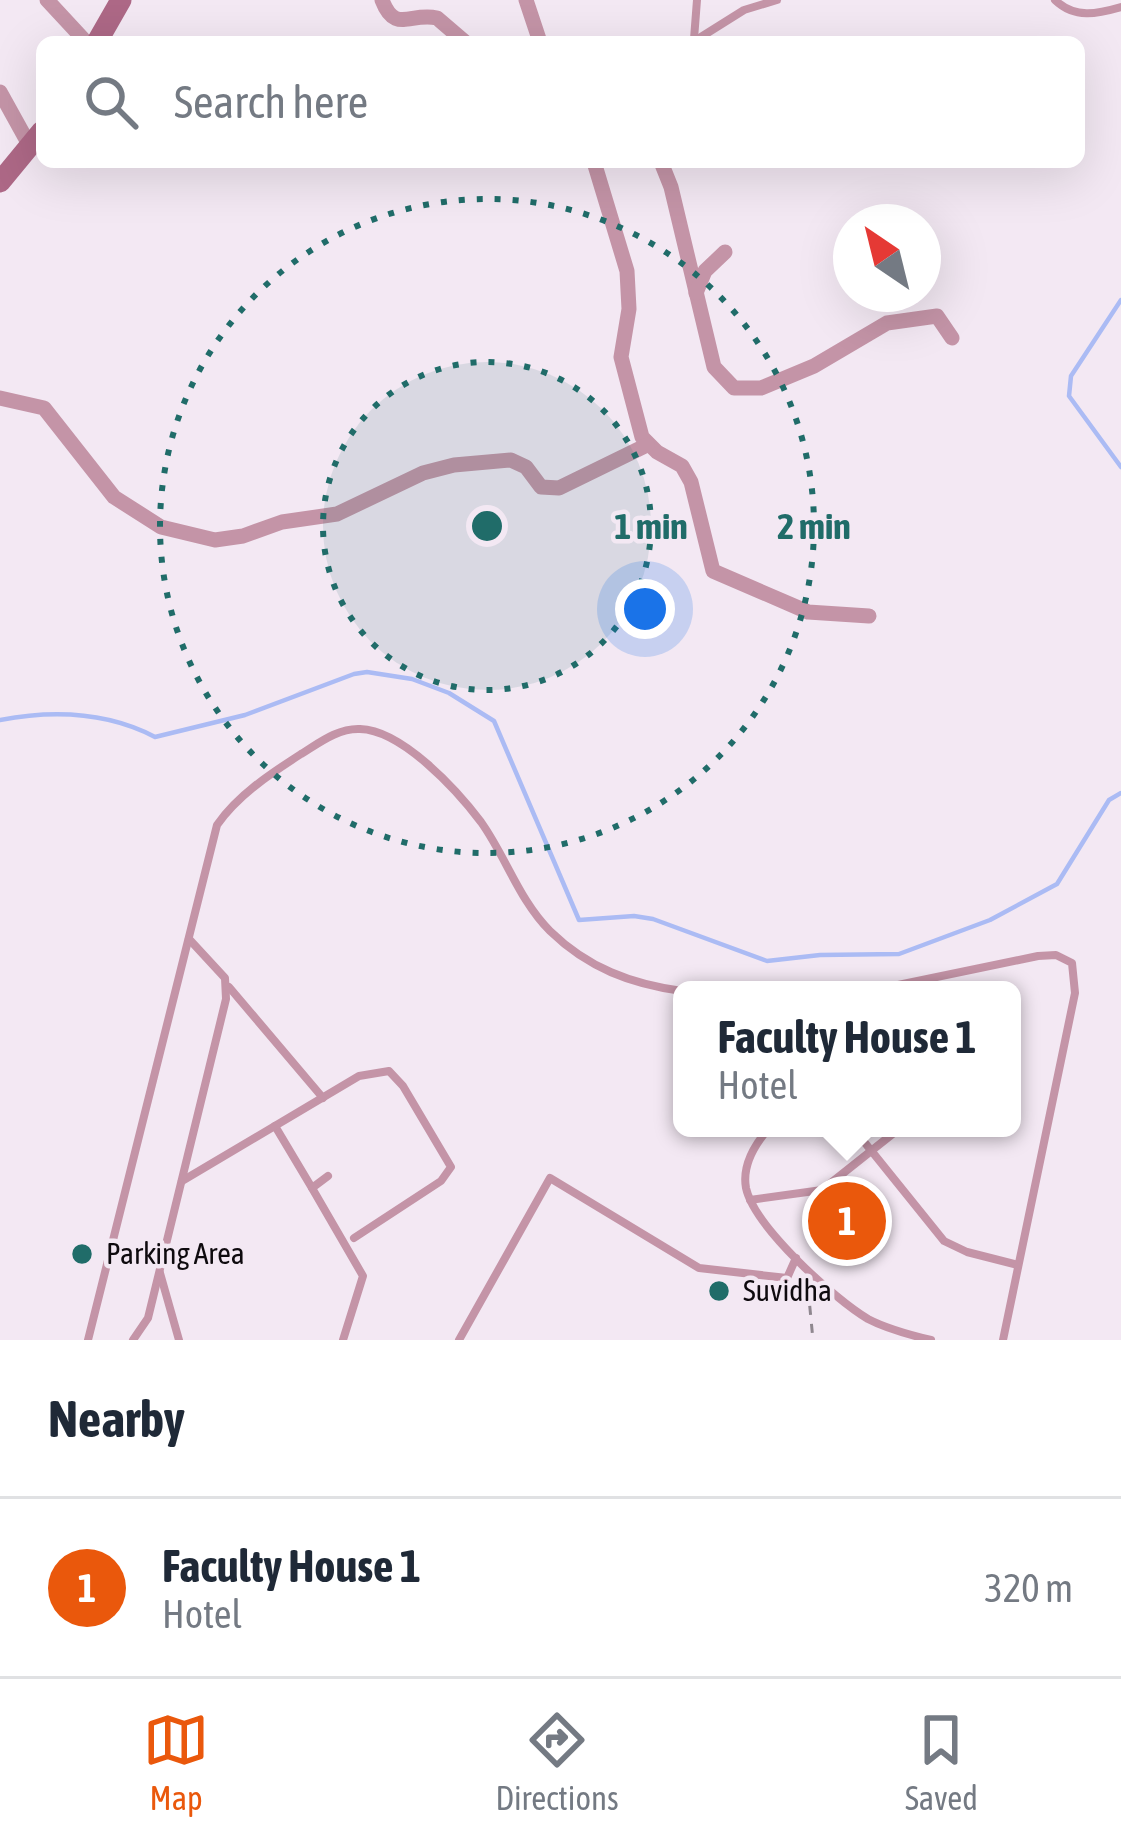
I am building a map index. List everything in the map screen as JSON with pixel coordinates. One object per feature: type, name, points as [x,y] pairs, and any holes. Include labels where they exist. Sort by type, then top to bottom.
[{"type":"street","points":[[47,0],[80,36]]},
{"type":"street","points":[[100,36],[121,0]]},
{"type":"street","points":[[382,0],[388,16],[395,20],[437,18],[458,36]]},
{"type":"street","points":[[526,0],[538,36]]},
{"type":"street","points":[[0,92],[36,138]]},
{"type":"street","points":[[0,182],[36,140]]},
{"type":"street","points":[[596,168],[627,271],[629,309],[621,357],[647,445],[674,458],[692,482],[713,571],[808,612],[868,616]]},
{"type":"street","points":[[663,168],[714,367],[734,388],[761,388],[779,381],[887,323],[937,316],[952,338]]},
{"type":"street","points":[[696,293],[705,271],[725,252]]},
{"type":"street","points":[[0,398],[44,408],[114,497],[161,527],[215,540],[243,536],[282,521],[337,514],[423,472],[454,465],[511,460],[526,466],[541,487],[559,488],[647,445]]},
{"type":"lane","points":[[693,36],[697,0]]},
{"type":"lane","points":[[701,36],[733,15],[777,0]]},
{"type":"lane","points":[[1055,0],[1066,9],[1093,15],[1121,7]]},
{"type":"lane","points":[[88,1340],[212,842],[236,801],[310,749],[344,731],[359,729],[395,738],[482,823],[532,909],[566,945],[631,982],[673,989]]},
{"type":"lane","points":[[188,938],[323,1098]]},
{"type":"lane","points":[[917,981],[1038,956],[1055,955],[1072,963],[1075,993],[1003,1340]]},
{"type":"lane","points":[[134,1340],[148,1318],[228,986]]},
{"type":"lane","points":[[182,1180],[371,1071],[388,1071],[403,1086],[451,1167],[441,1181],[354,1238]]},
{"type":"lane","points":[[275,1126],[363,1276],[343,1340]]},
{"type":"lane","points":[[764,1137],[747,1167],[750,1200],[796,1258],[870,1320],[931,1340]]},
{"type":"lane","points":[[860,1137],[944,1240],[967,1252],[1018,1265]]},
{"type":"lane","points":[[750,1200],[822,1190],[888,1137]]},
{"type":"lane","points":[[312,1188],[328,1176]]},
{"type":"lane","points":[[459,1340],[550,1178],[699,1268],[787,1278],[796,1258]]},
{"type":"lane","points":[[160,1271],[178,1340]]},
{"type":"path","points":[[806,1269],[813,1340]]},
{"type":"waterway","points":[[1121,300],[1071,376],[1069,396],[1121,467]]},
{"type":"waterway","points":[[0,720],[79,715],[118,722],[155,737],[245,715],[354,674],[412,679],[449,693],[494,721],[579,920],[653,919],[767,961],[899,954],[990,920],[1057,884],[1109,800],[1121,793]]},
{"type":"place","name":"Faculty House 1","points":[[847,1221]]},
{"type":"place","name":"Parking Area","points":[[82,1254]]},
{"type":"place","name":"Suvidha","points":[[719,1291]]}]
